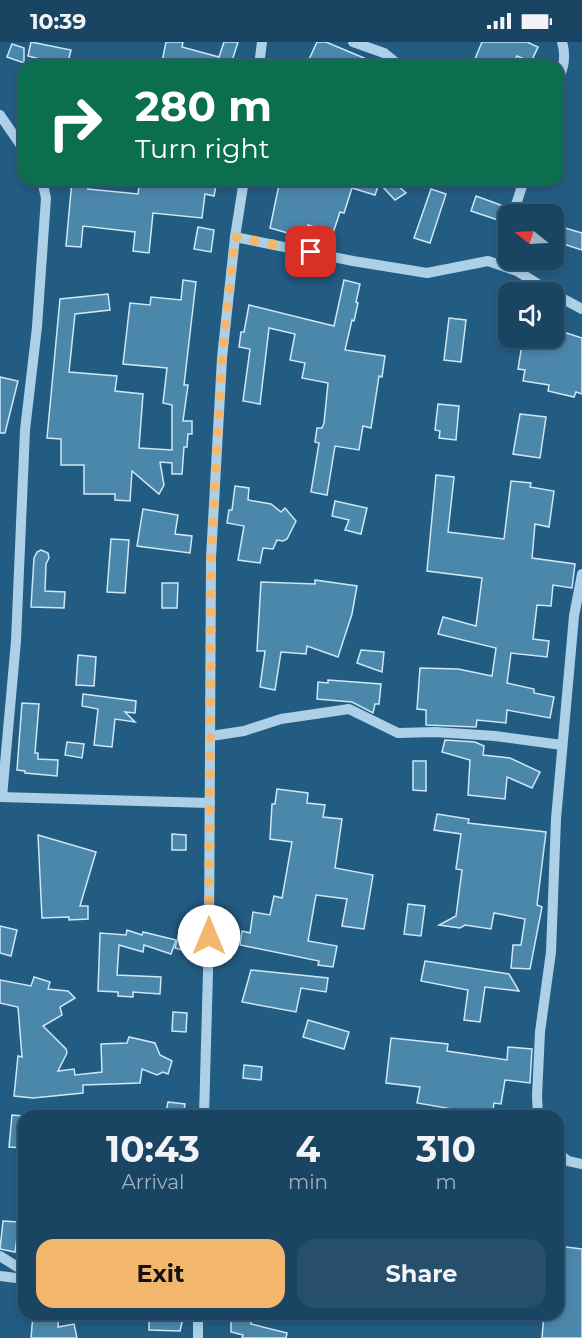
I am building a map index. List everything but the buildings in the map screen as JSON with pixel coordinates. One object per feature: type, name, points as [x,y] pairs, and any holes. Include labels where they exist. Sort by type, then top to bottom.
[{"type":"street","points":[[260,60],[262,42]]},
{"type":"street","points":[[353,42],[384,53],[393,60]]},
{"type":"street","points":[[562,42],[565,52],[564,60]]},
{"type":"street","points":[[0,115],[18,141]]},
{"type":"street","points":[[43,186],[46,198],[37,327],[25,430],[16,641],[1,797],[210,803]]},
{"type":"street","points":[[204,1110],[209,936],[211,558],[222,358],[243,186]]},
{"type":"street","points":[[516,204],[522,186]]},
{"type":"street","points":[[235,237],[353,261],[427,273],[488,261],[517,271],[534,282]]},
{"type":"street","points":[[564,299],[582,309]]},
{"type":"street","points":[[538,1110],[540,1032],[552,952],[556,819],[562,745],[574,616],[582,574]]},
{"type":"street","points":[[211,736],[244,731],[281,719],[349,709],[398,733],[435,732],[495,736],[562,745]]},
{"type":"street","points":[[564,1158],[582,1164]]},
{"type":"street","points":[[0,1256],[18,1267]]},
{"type":"street","points":[[0,1276],[18,1278]]},
{"type":"street","points":[[198,1320],[198,1338]]},
{"type":"route","points":[[209,936],[211,558],[222,358],[235,237],[311,252]]}]
